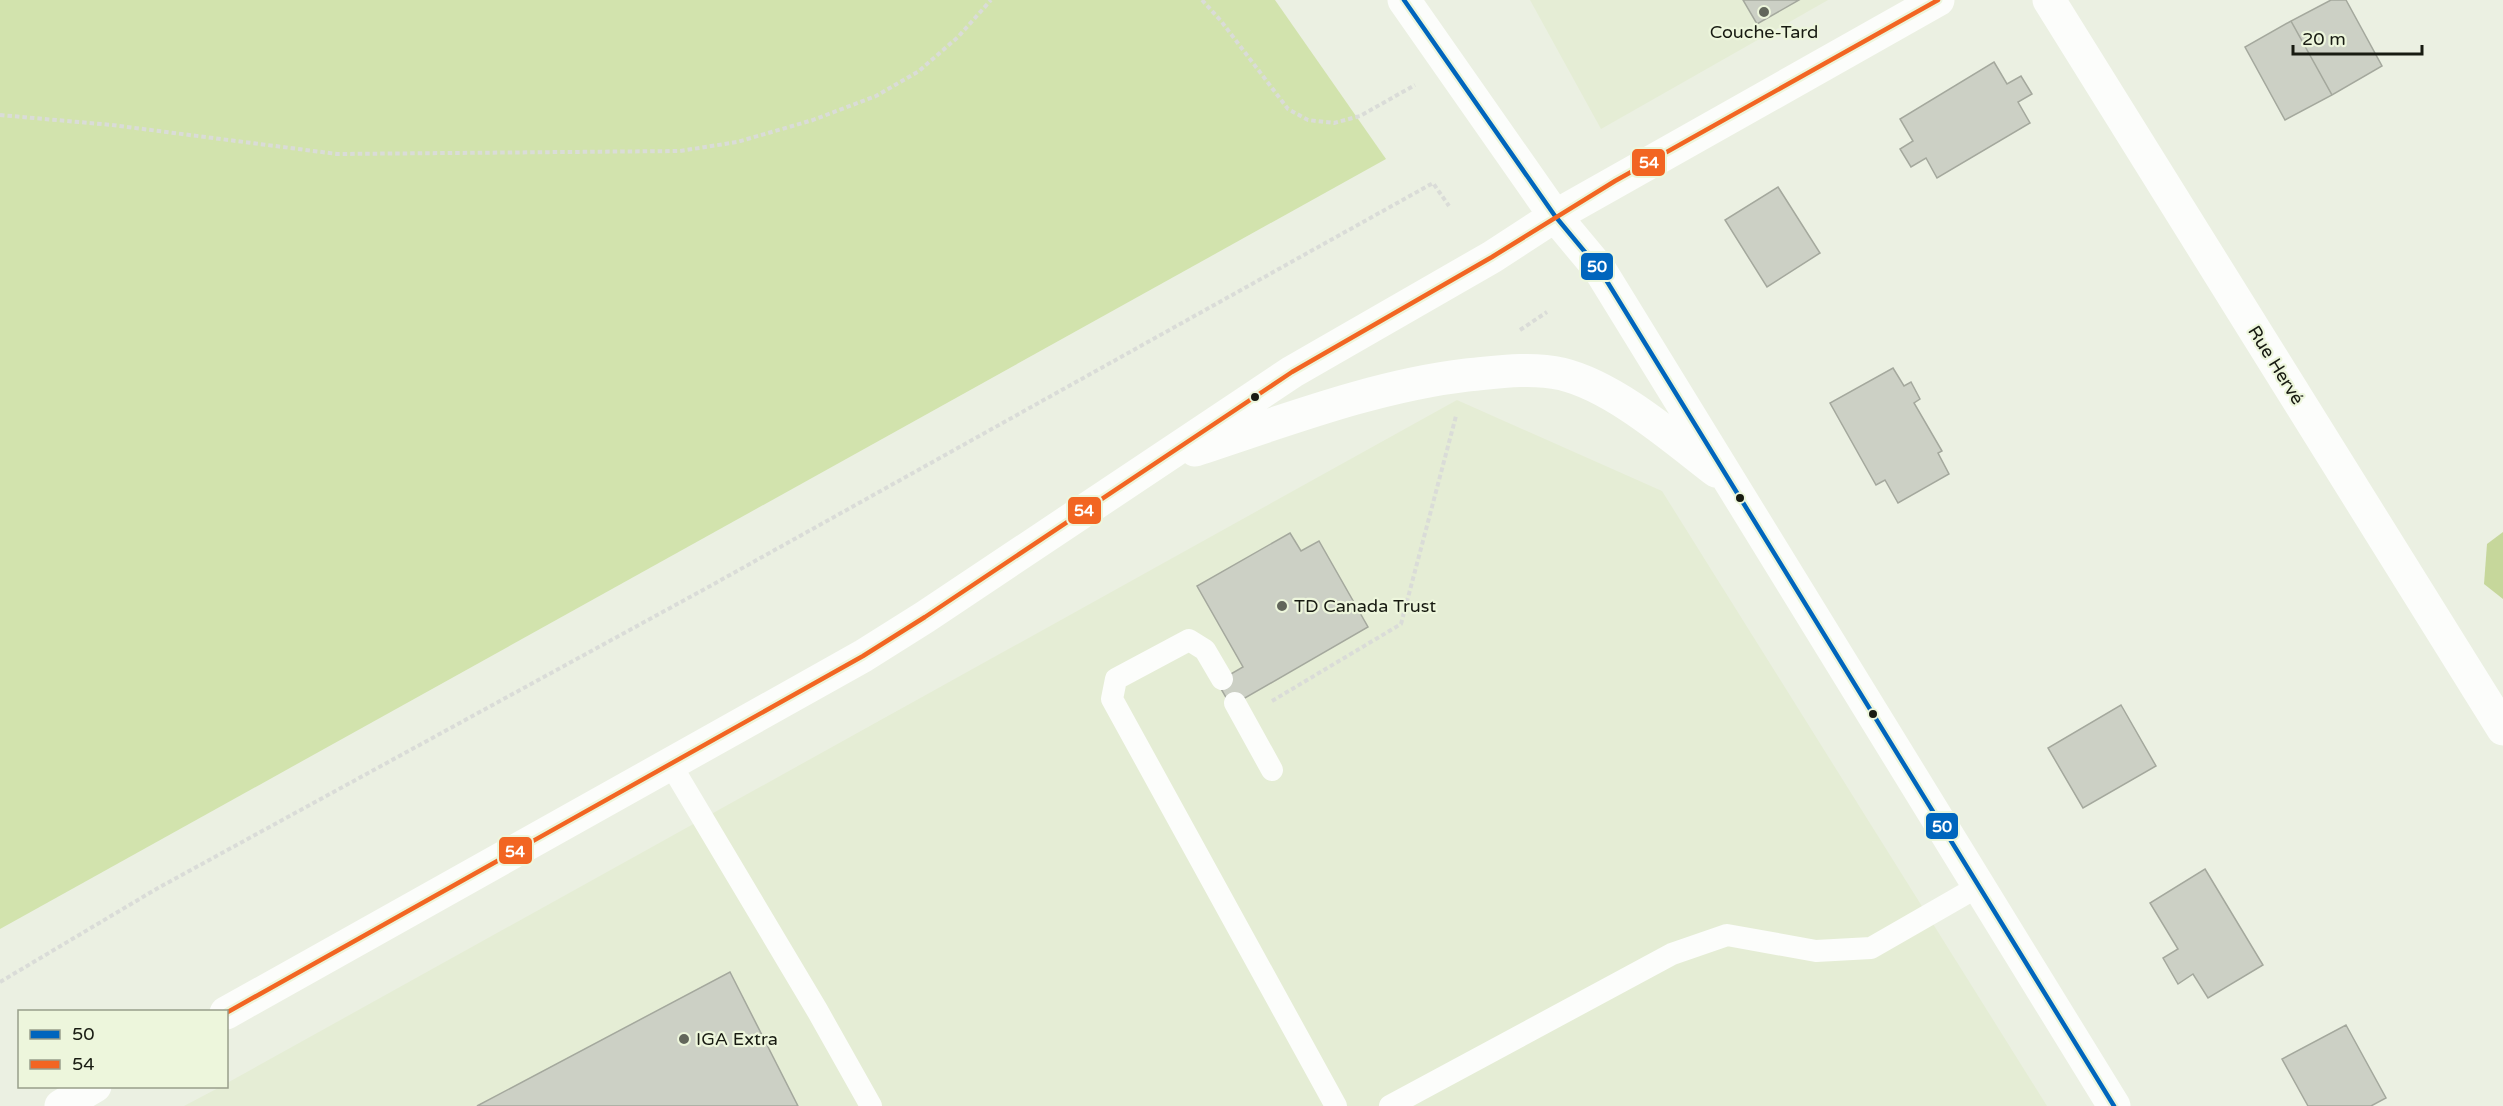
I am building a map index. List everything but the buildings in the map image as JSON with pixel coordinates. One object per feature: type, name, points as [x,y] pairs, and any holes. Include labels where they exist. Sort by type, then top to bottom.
[{"type":"street","points":[[1404,0],[1555,216],[1600,270],[1734,484],[2114,1106]]},
{"type":"street","points":[[228,1012],[671,765],[908,628],[1292,372],[1492,256],[1555,216],[1938,0]]},
{"type":"street","name":"Rue Hervé","points":[[2049,0],[2503,729]]},
{"type":"street","points":[[1162,460],[1346,402],[1409,385],[1467,375],[1526,371],[1563,375],[1601,390],[1648,418],[1734,484]]},
{"type":"street","points":[[61,1106],[92,1088]]},
{"type":"lane","points":[[1221,679],[1205,650],[1189,640],[1116,679],[1112,699],[1336,1106]]},
{"type":"lane","points":[[1239,710],[1272,770]]},
{"type":"lane","points":[[671,765],[817,1010],[871,1106]]},
{"type":"lane","points":[[1390,1106],[1672,954],[1727,935],[1816,951],[1871,948],[1979,886]]},
{"type":"path","points":[[0,115],[112,125],[337,154],[680,151],[737,142],[813,120],[876,96],[927,64],[958,37],[991,0]]},
{"type":"path","points":[[1202,0],[1221,21],[1288,109],[1308,120],[1334,123],[1360,116],[1449,65]]},
{"type":"path","points":[[0,982],[158,888],[712,585],[1433,183],[1449,206]]},
{"type":"path","points":[[1518,332],[1548,312]]},
{"type":"path","points":[[1239,710],[1401,624],[1467,375]]},
{"type":"shaded area","points":[[1530,0],[1828,0],[1601,129]]},
{"type":"shaded area","points":[[1457,400],[1662,491],[2047,1106],[184,1106],[218,1088],[228,1088],[228,1082]]},
{"type":"green space","points":[[0,0],[1275,0],[1386,159],[0,929]]},
{"type":"green space","points":[[2503,532],[2503,599],[2484,584],[2487,544]]},
{"type":"transit line","name":"50","points":[[1404,0],[1555,216],[1600,270],[2114,1106]]},
{"type":"transit line","name":"54","points":[[228,1012],[863,656],[1292,372],[1492,257],[1615,181],[1938,0]]},
{"type":"place","name":"Couche-Tard","points":[[1764,12]]},
{"type":"place","name":"TD Canada Trust","points":[[1282,606]]},
{"type":"place","name":"IGA Extra","points":[[684,1039]]}]
